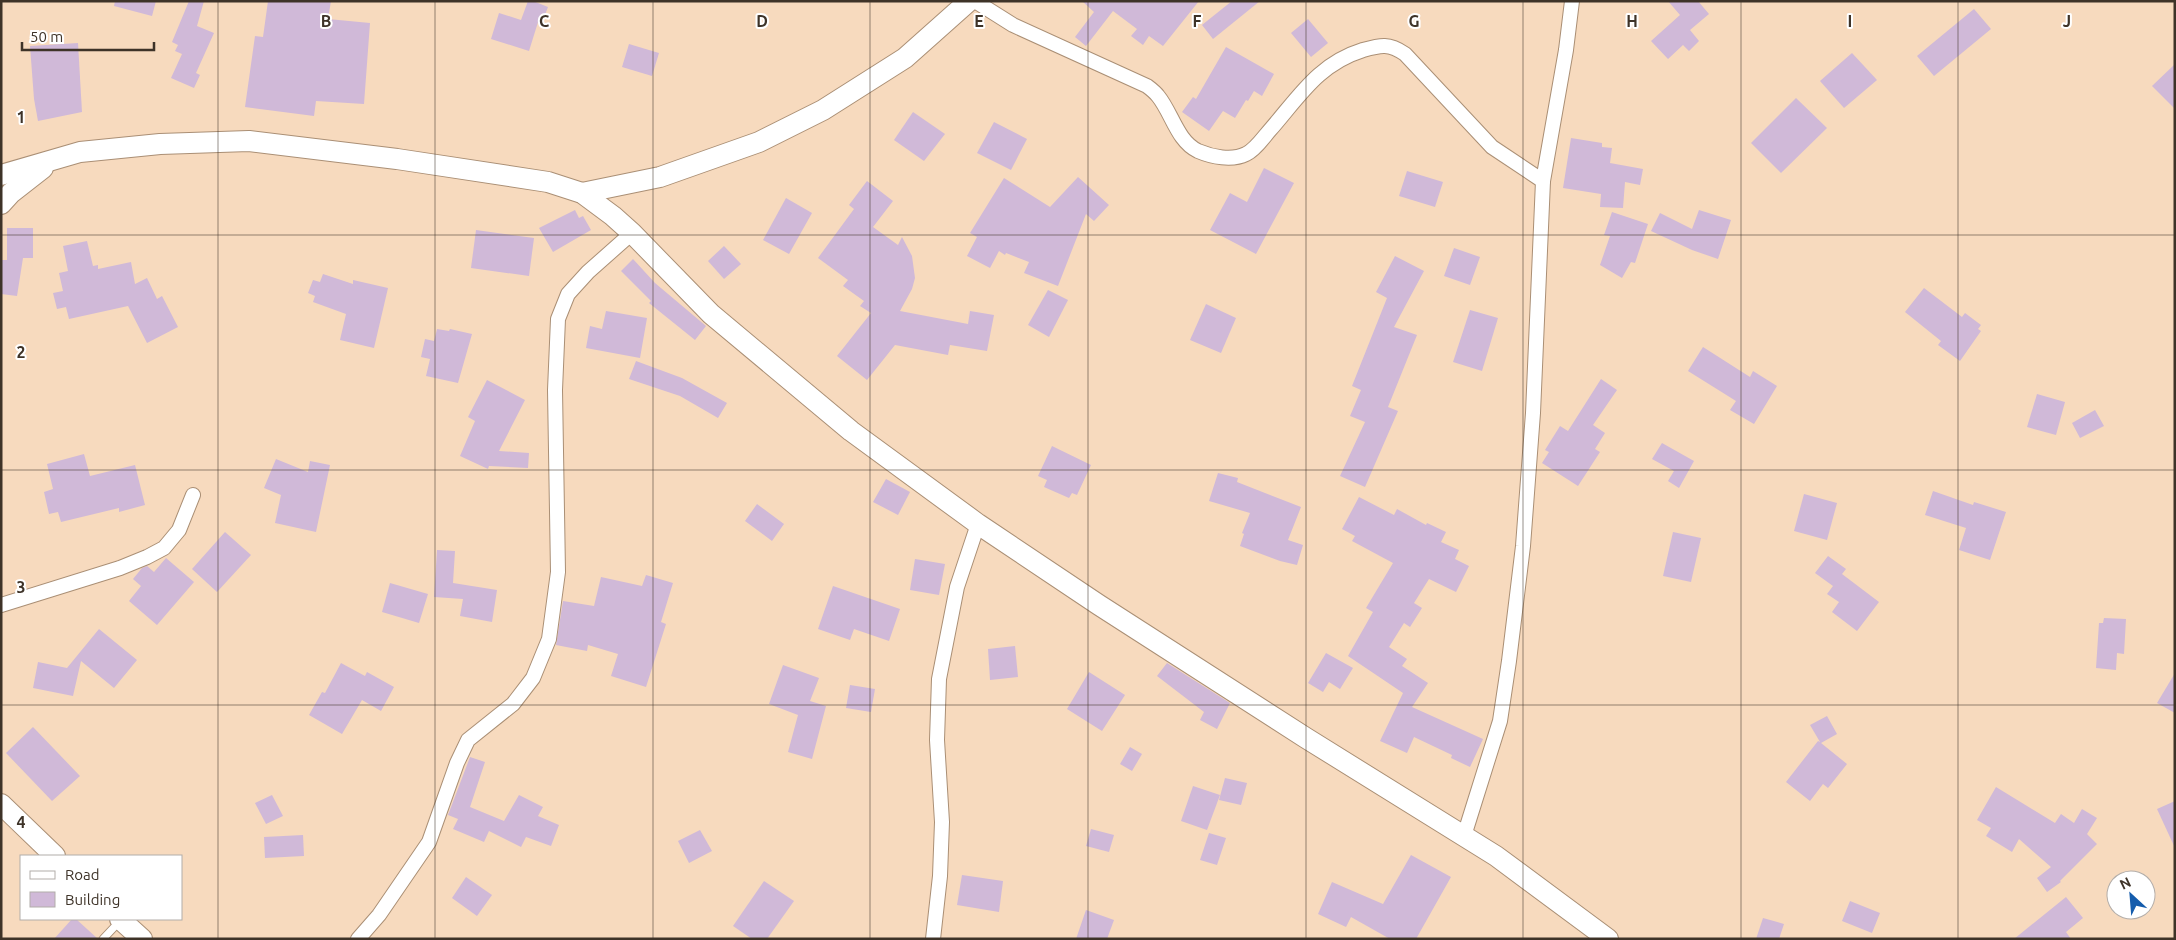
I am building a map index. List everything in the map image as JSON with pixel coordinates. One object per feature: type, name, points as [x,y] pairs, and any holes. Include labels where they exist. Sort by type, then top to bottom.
[{"type":"street","points":[[582,193],[660,177],[759,142],[823,110],[906,58],[969,1]]},
{"type":"street","points":[[975,1],[1014,25],[1147,86],[1159,97],[1182,137],[1196,150],[1213,156],[1235,158],[1248,154],[1274,126],[1294,100],[1326,67],[1339,58],[1378,46],[1394,46],[1405,54],[1492,147],[1542,182]]},
{"type":"street","points":[[1464,836],[1500,721],[1523,546],[1533,412],[1542,182],[1566,50],[1572,1]]},
{"type":"street","points":[[1,175],[80,152],[160,144],[249,141],[397,159],[538,181],[582,193],[632,233],[665,270],[719,320],[850,431],[978,524],[1116,616],[1496,856],[1608,939]]},
{"type":"street","points":[[1,204],[33,174],[56,159]]},
{"type":"street","points":[[358,939],[379,915],[429,842],[457,763],[468,740],[513,704],[534,678],[549,639],[558,572],[555,390],[558,319],[568,294],[588,272],[632,233]]},
{"type":"street","points":[[1,605],[147,558],[164,548],[179,530],[193,495]]},
{"type":"street","points":[[933,939],[940,876],[942,822],[937,740],[938,679],[957,587],[978,524]]},
{"type":"street","points":[[1,804],[54,855]]},
{"type":"street","points":[[122,920],[142,939]]},
{"type":"lane","points":[[102,939],[120,920]]},
{"type":"building","points":[[115,1],[156,1],[152,16],[114,6]]},
{"type":"building","points":[[189,1],[204,1],[197,26],[214,33],[196,73],[200,75],[194,88],[171,78],[182,54],[175,51],[178,45],[172,42]]},
{"type":"building","points":[[268,1],[331,1],[328,19],[370,23],[364,104],[316,101],[314,116],[245,107],[255,36],[263,37]]},
{"type":"building","points":[[528,1],[548,7],[543,20],[539,19],[529,51],[491,39],[499,13],[521,20]]},
{"type":"building","points":[[1082,1],[1199,1],[1163,46],[1149,36],[1143,45],[1131,36],[1137,29],[1113,11],[1086,46],[1075,37],[1094,12]]},
{"type":"building","points":[[1232,1],[1260,1],[1213,39],[1202,25]]},
{"type":"building","points":[[1668,1],[1698,1],[1709,14],[1690,30],[1699,41],[1689,51],[1683,45],[1668,59],[1651,41],[1680,15]]},
{"type":"building","points":[[1974,9],[1991,29],[1934,76],[1917,56]]},
{"type":"building","points":[[1308,19],[1328,43],[1311,57],[1291,33]]},
{"type":"building","points":[[78,43],[82,112],[38,121],[34,99],[30,46]]},
{"type":"building","points":[[629,44],[659,53],[652,76],[622,67]]},
{"type":"building","points":[[1226,47],[1274,74],[1262,96],[1254,91],[1235,118],[1223,111],[1209,131],[1182,112],[1193,97],[1196,99]]},
{"type":"building","points":[[1852,53],[1877,80],[1844,108],[1820,81]]},
{"type":"building","points":[[2175,64],[2175,109],[2152,86]]},
{"type":"building","points":[[1796,98],[1827,128],[1781,173],[1751,143]]},
{"type":"building","points":[[913,112],[945,134],[924,161],[894,140]]},
{"type":"building","points":[[994,122],[1027,139],[1011,170],[977,153]]},
{"type":"building","points":[[1571,138],[1602,143],[1602,147],[1612,148],[1610,163],[1643,169],[1640,185],[1625,182],[1623,208],[1600,207],[1601,194],[1563,188]]},
{"type":"building","points":[[1264,168],[1294,183],[1256,254],[1210,230],[1230,193],[1247,202]]},
{"type":"building","points":[[1407,171],[1443,182],[1435,207],[1399,196]]},
{"type":"building","points":[[1078,177],[1109,205],[1094,221],[1086,214],[1058,286],[1024,273],[1029,262],[1006,253],[1005,255],[999,251],[990,268],[967,256],[977,237],[970,233],[1004,178],[1050,207]]},
{"type":"building","points":[[867,181],[893,201],[873,227],[898,245],[902,237],[912,256],[915,278],[912,289],[900,311],[968,324],[970,311],[994,315],[987,351],[950,345],[948,355],[895,345],[867,380],[837,356],[871,313],[860,306],[864,301],[843,286],[848,280],[818,258],[854,209],[849,205]]},
{"type":"building","points":[[786,198],[812,213],[789,254],[763,240]]},
{"type":"building","points":[[575,210],[579,218],[583,216],[591,230],[553,252],[539,228]]},
{"type":"building","points":[[1699,210],[1731,220],[1718,259],[1692,250],[1651,231],[1660,213],[1692,229]]},
{"type":"building","points":[[1612,212],[1648,224],[1635,263],[1631,262],[1622,278],[1600,265],[1610,236],[1604,235]]},
{"type":"building","points":[[7,228],[33,228],[33,258],[23,258],[17,296],[1,294],[1,260],[7,260]]},
{"type":"building","points":[[476,230],[534,238],[529,276],[471,268]]},
{"type":"building","points":[[87,241],[93,266],[98,265],[98,269],[131,262],[135,284],[147,278],[157,299],[162,296],[178,327],[147,343],[128,306],[69,319],[66,307],[57,309],[53,293],[63,291],[59,273],[68,271],[63,246]]},
{"type":"building","points":[[724,246],[741,264],[724,279],[708,261]]},
{"type":"building","points":[[1454,248],[1480,257],[1470,285],[1444,276]]},
{"type":"building","points":[[1395,256],[1424,271],[1394,327],[1417,335],[1388,407],[1398,411],[1365,487],[1340,476],[1365,422],[1350,416],[1361,390],[1352,386],[1387,298],[1376,292]]},
{"type":"building","points":[[633,259],[655,283],[706,326],[695,340],[649,303],[651,301],[621,271]]},
{"type":"building","points":[[323,274],[353,284],[353,280],[388,288],[374,348],[340,340],[346,314],[313,302],[315,296],[308,293],[313,280],[320,282]]},
{"type":"building","points":[[1924,288],[1962,317],[1965,313],[1981,325],[1978,329],[1981,331],[1960,361],[1938,345],[1941,341],[1905,312]]},
{"type":"building","points":[[1048,290],[1068,300],[1049,337],[1028,325]]},
{"type":"building","points":[[1206,304],[1236,318],[1221,353],[1190,340]]},
{"type":"building","points":[[1470,310],[1498,318],[1482,371],[1453,362]]},
{"type":"building","points":[[606,311],[647,318],[640,358],[586,348],[590,326],[602,329]]},
{"type":"building","points":[[437,329],[449,331],[450,329],[472,334],[458,383],[426,376],[430,359],[421,357],[425,339],[434,341]]},
{"type":"building","points":[[1703,347],[1750,377],[1753,371],[1777,386],[1754,424],[1730,410],[1736,401],[1688,371]]},
{"type":"building","points":[[636,361],[682,378],[727,403],[718,418],[680,396],[629,379]]},
{"type":"building","points":[[1601,379],[1617,390],[1593,425],[1605,433],[1595,449],[1600,452],[1578,486],[1542,463],[1549,452],[1545,450],[1560,426],[1568,431]]},
{"type":"building","points":[[487,380],[525,400],[499,451],[529,453],[528,468],[489,466],[488,469],[460,456],[475,421],[468,417]]},
{"type":"building","points":[[2037,394],[2065,402],[2056,435],[2027,427]]},
{"type":"building","points":[[2095,410],[2104,426],[2080,438],[2072,423]]},
{"type":"building","points":[[1662,443],[1694,461],[1679,488],[1668,481],[1674,471],[1652,459]]},
{"type":"building","points":[[1052,446],[1091,465],[1077,495],[1072,493],[1069,498],[1044,487],[1047,480],[1038,476]]},
{"type":"building","points":[[84,454],[90,476],[135,465],[145,505],[119,512],[119,508],[61,522],[58,512],[49,514],[44,492],[53,489],[47,464]]},
{"type":"building","points":[[276,459],[308,472],[310,461],[330,465],[316,532],[275,523],[281,495],[264,488]]},
{"type":"building","points":[[1218,473],[1238,478],[1237,482],[1301,507],[1288,540],[1303,545],[1297,565],[1280,561],[1240,546],[1244,534],[1242,533],[1250,513],[1209,501]]},
{"type":"building","points":[[886,479],[910,492],[898,515],[873,502]]},
{"type":"building","points":[[1933,491],[1973,505],[1974,502],[2006,512],[1990,560],[1959,550],[1966,528],[1925,515]]},
{"type":"building","points":[[1804,494],[1837,503],[1827,540],[1794,531]]},
{"type":"building","points":[[1359,497],[1394,515],[1397,509],[1426,525],[1427,523],[1446,532],[1441,542],[1459,550],[1455,559],[1469,566],[1456,592],[1429,579],[1414,603],[1422,608],[1410,627],[1404,623],[1389,647],[1407,659],[1402,666],[1428,683],[1412,707],[1483,739],[1470,767],[1451,758],[1452,755],[1414,737],[1407,753],[1380,741],[1403,693],[1348,656],[1373,612],[1366,608],[1393,563],[1352,541],[1355,536],[1342,529]]},
{"type":"building","points":[[757,504],[784,524],[772,541],[745,521]]},
{"type":"building","points":[[225,532],[251,555],[217,592],[192,569]]},
{"type":"building","points":[[1673,532],[1701,538],[1691,582],[1663,576]]},
{"type":"building","points":[[437,550],[455,551],[453,583],[497,590],[492,622],[460,616],[463,599],[434,597]]},
{"type":"building","points":[[1828,556],[1846,569],[1842,574],[1879,602],[1857,631],[1832,612],[1839,602],[1827,594],[1833,586],[1815,573]]},
{"type":"building","points":[[166,558],[194,582],[157,625],[129,601],[141,586],[133,579],[142,568],[147,566],[154,572]]},
{"type":"building","points":[[915,559],[945,564],[939,595],[910,590]]},
{"type":"building","points":[[646,575],[673,583],[661,622],[666,624],[646,687],[611,676],[618,654],[588,645],[587,651],[556,645],[563,601],[594,606],[601,577],[642,586]]},
{"type":"building","points":[[390,583],[428,594],[419,623],[382,612]]},
{"type":"building","points":[[833,586],[900,609],[889,641],[854,629],[850,640],[818,629]]},
{"type":"building","points":[[2104,618],[2126,619],[2124,654],[2117,653],[2116,670],[2096,668],[2099,623],[2103,623]]},
{"type":"building","points":[[99,629],[137,660],[114,688],[81,661],[73,696],[33,688],[38,662],[67,668]]},
{"type":"building","points":[[1015,646],[1018,677],[990,680],[988,649]]},
{"type":"building","points":[[1326,653],[1353,668],[1340,689],[1329,682],[1323,692],[1308,683]]},
{"type":"building","points":[[341,663],[365,676],[367,672],[394,687],[381,711],[362,700],[342,734],[309,715],[322,692],[325,693]]},
{"type":"building","points":[[1167,663],[1230,703],[1217,729],[1200,720],[1204,712],[1157,676]]},
{"type":"building","points":[[783,665],[819,678],[810,701],[826,706],[812,759],[788,752],[798,715],[769,704]]},
{"type":"building","points":[[1089,672],[1125,695],[1102,731],[1067,709]]},
{"type":"building","points":[[2175,673],[2175,713],[2157,703]]},
{"type":"building","points":[[850,685],[875,689],[871,712],[846,708]]},
{"type":"building","points":[[1827,716],[1837,734],[1821,743],[1847,764],[1828,788],[1823,784],[1810,801],[1786,782],[1818,741],[1820,742],[1810,725]]},
{"type":"building","points":[[33,727],[80,776],[52,801],[6,753]]},
{"type":"building","points":[[1130,747],[1142,754],[1132,771],[1120,764]]},
{"type":"building","points":[[470,757],[485,762],[470,807],[504,821],[519,795],[543,807],[538,816],[559,825],[551,846],[526,837],[521,847],[489,831],[484,842],[453,829],[458,819],[448,815]]},
{"type":"building","points":[[1225,778],[1247,783],[1241,805],[1219,800]]},
{"type":"building","points":[[1193,786],[1220,795],[1207,830],[1181,821]]},
{"type":"building","points":[[1996,787],[2055,823],[2061,814],[2074,823],[2082,809],[2097,818],[2087,834],[2097,844],[2061,882],[2047,892],[2037,878],[2051,867],[2019,839],[2012,852],[1986,836],[1991,828],[1977,820]]},
{"type":"building","points":[[272,795],[283,816],[266,824],[255,803]]},
{"type":"building","points":[[2175,801],[2175,848],[2157,809]]},
{"type":"building","points":[[1091,829],[1114,835],[1109,852],[1086,846]]},
{"type":"building","points":[[700,830],[712,851],[689,863],[678,841]]},
{"type":"building","points":[[1209,833],[1226,838],[1217,865],[1200,860]]},
{"type":"building","points":[[303,835],[304,856],[265,858],[264,837]]},
{"type":"building","points":[[1411,855],[1451,877],[1416,939],[1390,939],[1351,917],[1346,927],[1318,914],[1332,882],[1383,904]]},
{"type":"building","points":[[962,875],[1003,881],[999,912],[957,905]]},
{"type":"building","points":[[466,877],[492,895],[477,916],[452,898]]},
{"type":"building","points":[[764,881],[794,901],[767,939],[752,939],[733,926]]},
{"type":"building","points":[[2066,897],[2083,918],[2066,932],[2071,939],[2014,939]]},
{"type":"building","points":[[1850,901],[1880,913],[1872,933],[1842,921]]},
{"type":"building","points":[[1086,910],[1114,920],[1107,939],[1076,939]]},
{"type":"building","points":[[1763,918],[1784,924],[1779,939],[1756,939]]},
{"type":"building","points":[[71,920],[77,920],[98,939],[54,939]]}]
